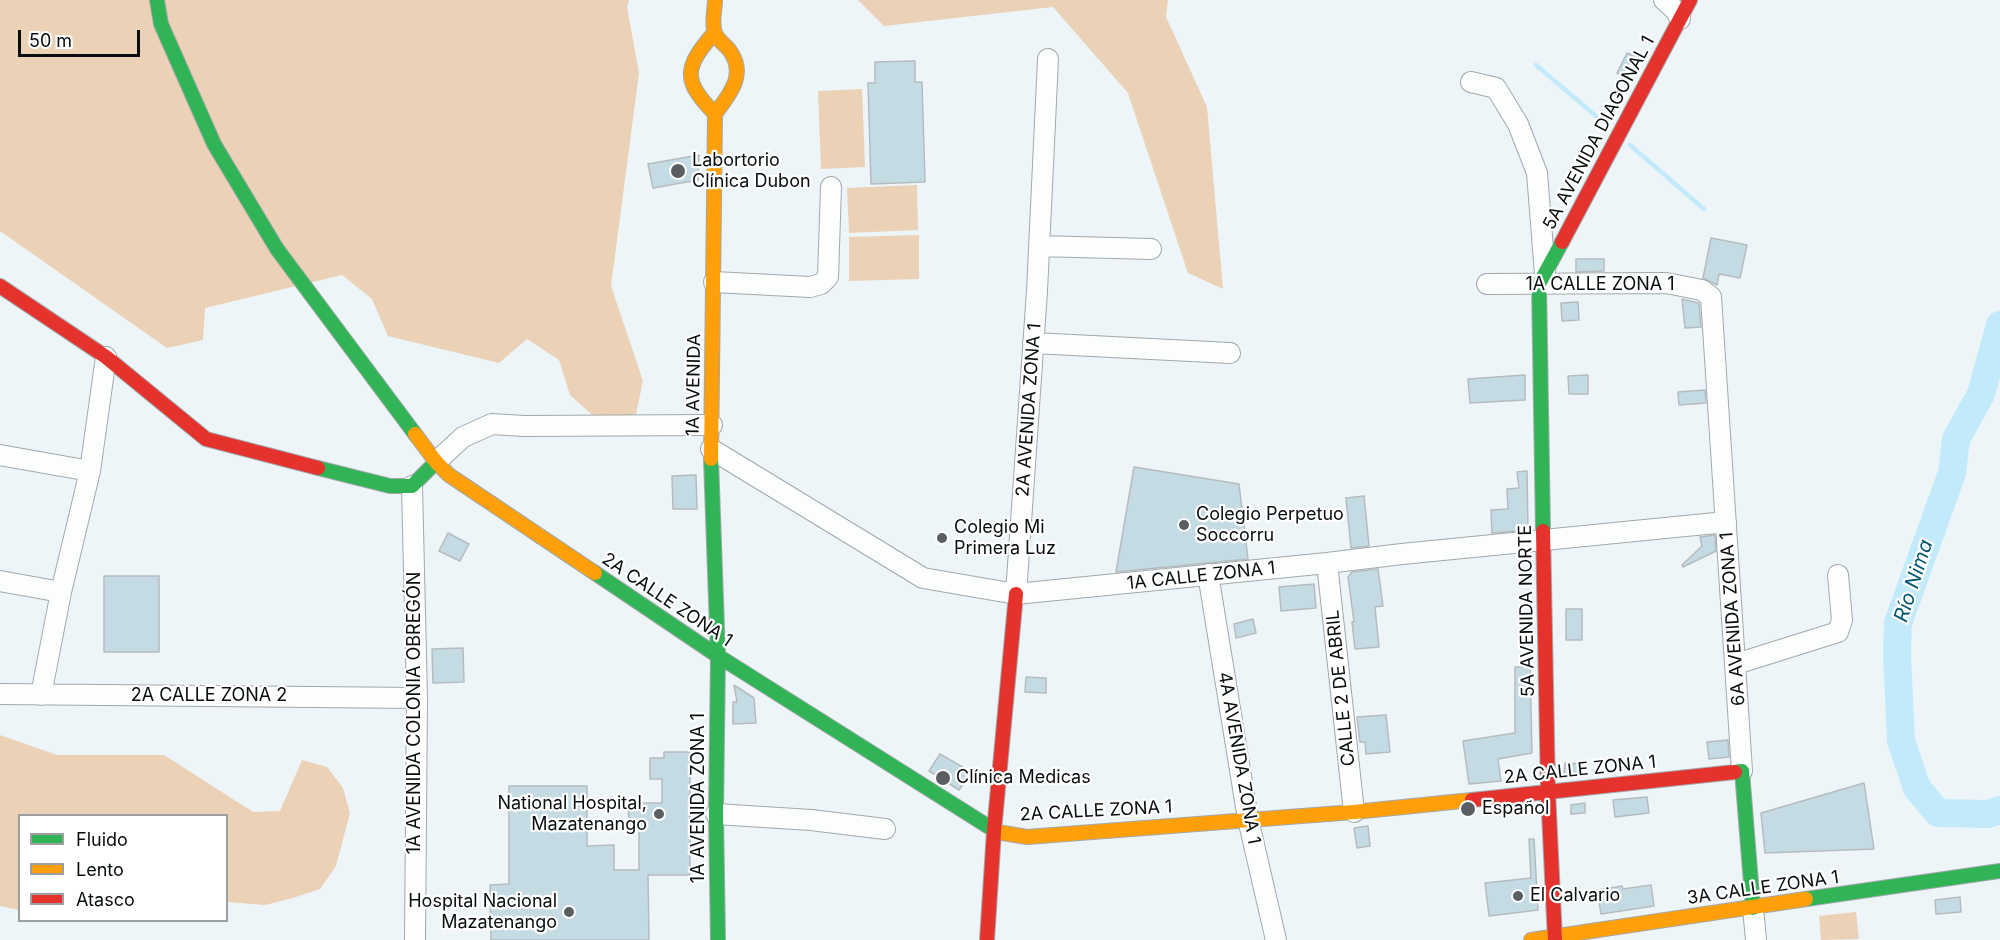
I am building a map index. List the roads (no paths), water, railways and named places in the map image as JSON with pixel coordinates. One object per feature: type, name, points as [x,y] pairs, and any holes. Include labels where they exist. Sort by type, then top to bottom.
[{"type":"main road","name":"2A CALLE ZONA 1","points":[[157,0],[161,24],[214,144],[277,249],[443,468],[718,656],[994,831],[1027,837],[1354,812],[1742,771]]},
{"type":"main road","points":[[714,33],[696,53],[690,71],[690,81],[705,104],[718,110],[735,88],[738,78],[730,50],[714,33],[715,0]]},
{"type":"main road","name":"5A AVENIDA DIAGONAL 1","points":[[1542,279],[1690,0]]},
{"type":"main road","name":"1A AVENIDA","points":[[718,110],[711,449],[718,656]]},
{"type":"main road","name":"5A AVENIDA NORTE","points":[[1542,279],[1548,791],[1555,938]]},
{"type":"main road","points":[[0,286],[106,357],[206,439],[390,486],[412,486],[443,468]]},
{"type":"main road","name":"2A AVENIDA ZONA 1","points":[[987,940],[994,831],[1016,594]]},
{"type":"main road","name":"1A AVENIDA ZONA 1","points":[[718,656],[716,814],[718,940]]},
{"type":"main road","name":"6A AVENIDA ZONA 1","points":[[1742,771],[1753,908]]},
{"type":"main road","name":"3A CALLE ZONA 1","points":[[1531,940],[2000,871]]},
{"type":"street","points":[[1664,0],[1676,10],[1680,19]]},
{"type":"street","name":"2A AVENIDA ZONA 1","points":[[1016,594],[1033,344],[1048,58]]},
{"type":"street","points":[[1471,82],[1496,88],[1518,124],[1537,173],[1542,279]]},
{"type":"street","points":[[714,282],[810,287],[821,284],[828,277],[831,187]]},
{"type":"street","points":[[1038,246],[1151,249]]},
{"type":"street","name":"1A CALLE ZONA 1","points":[[1487,284],[1542,279],[1666,283],[1702,290],[1711,297]]},
{"type":"street","name":"6A AVENIDA ZONA 1","points":[[1711,297],[1742,771]]},
{"type":"street","points":[[1033,344],[1230,353]]},
{"type":"street","points":[[41,695],[61,592],[90,471],[106,357]]},
{"type":"street","points":[[443,468],[463,437],[492,424],[524,426],[712,425]]},
{"type":"street","name":"1A CALLE ZONA 1","points":[[711,449],[923,578],[1016,594],[1726,522]]},
{"type":"street","points":[[5,454],[90,471]]},
{"type":"street","name":"1A AVENIDA COLONIA OBREGÓN","points":[[412,486],[417,698],[415,940]]},
{"type":"street","name":"CALLE 2 DE ABRIL","points":[[1327,563],[1354,812]]},
{"type":"street","name":"4A AVENIDA ZONA 1","points":[[1208,574],[1248,819],[1276,940]]},
{"type":"street","points":[[1736,664],[1838,632],[1842,620],[1838,575]]},
{"type":"street","points":[[0,581],[61,592]]},
{"type":"street","name":"2A CALLE ZONA 2","points":[[0,694],[417,698]]},
{"type":"street","points":[[716,814],[811,820],[885,829]]},
{"type":"street","name":"6A AVENIDA ZONA 1","points":[[1753,908],[1756,940]]},
{"type":"waterway","points":[[1536,65],[1596,116]]},
{"type":"waterway","points":[[1630,145],[1704,209]]},
{"type":"waterway","name":"Río Nima","points":[[2000,325],[1981,394],[1956,439],[1952,473],[1898,623],[1897,656],[1901,741],[1917,788],[1938,813],[1988,814],[2000,810]]},
{"type":"place","name":"Labortorio Clínica Dubon","points":[[678,171]]},
{"type":"place","name":"Colegio Perpetuo Soccorru","points":[[1184,525]]},
{"type":"place","name":"Colegio Mi Primera Luz","points":[[942,538]]},
{"type":"place","name":"Clínica Medicas","points":[[943,778]]},
{"type":"place","name":"Español","points":[[1468,809]]},
{"type":"place","name":"National Hospital, Mazatenango","points":[[659,814]]},
{"type":"place","name":"El Calvario","points":[[1518,896]]},
{"type":"place","name":"Hospital Nacional Mazatenango","points":[[569,912]]}]
